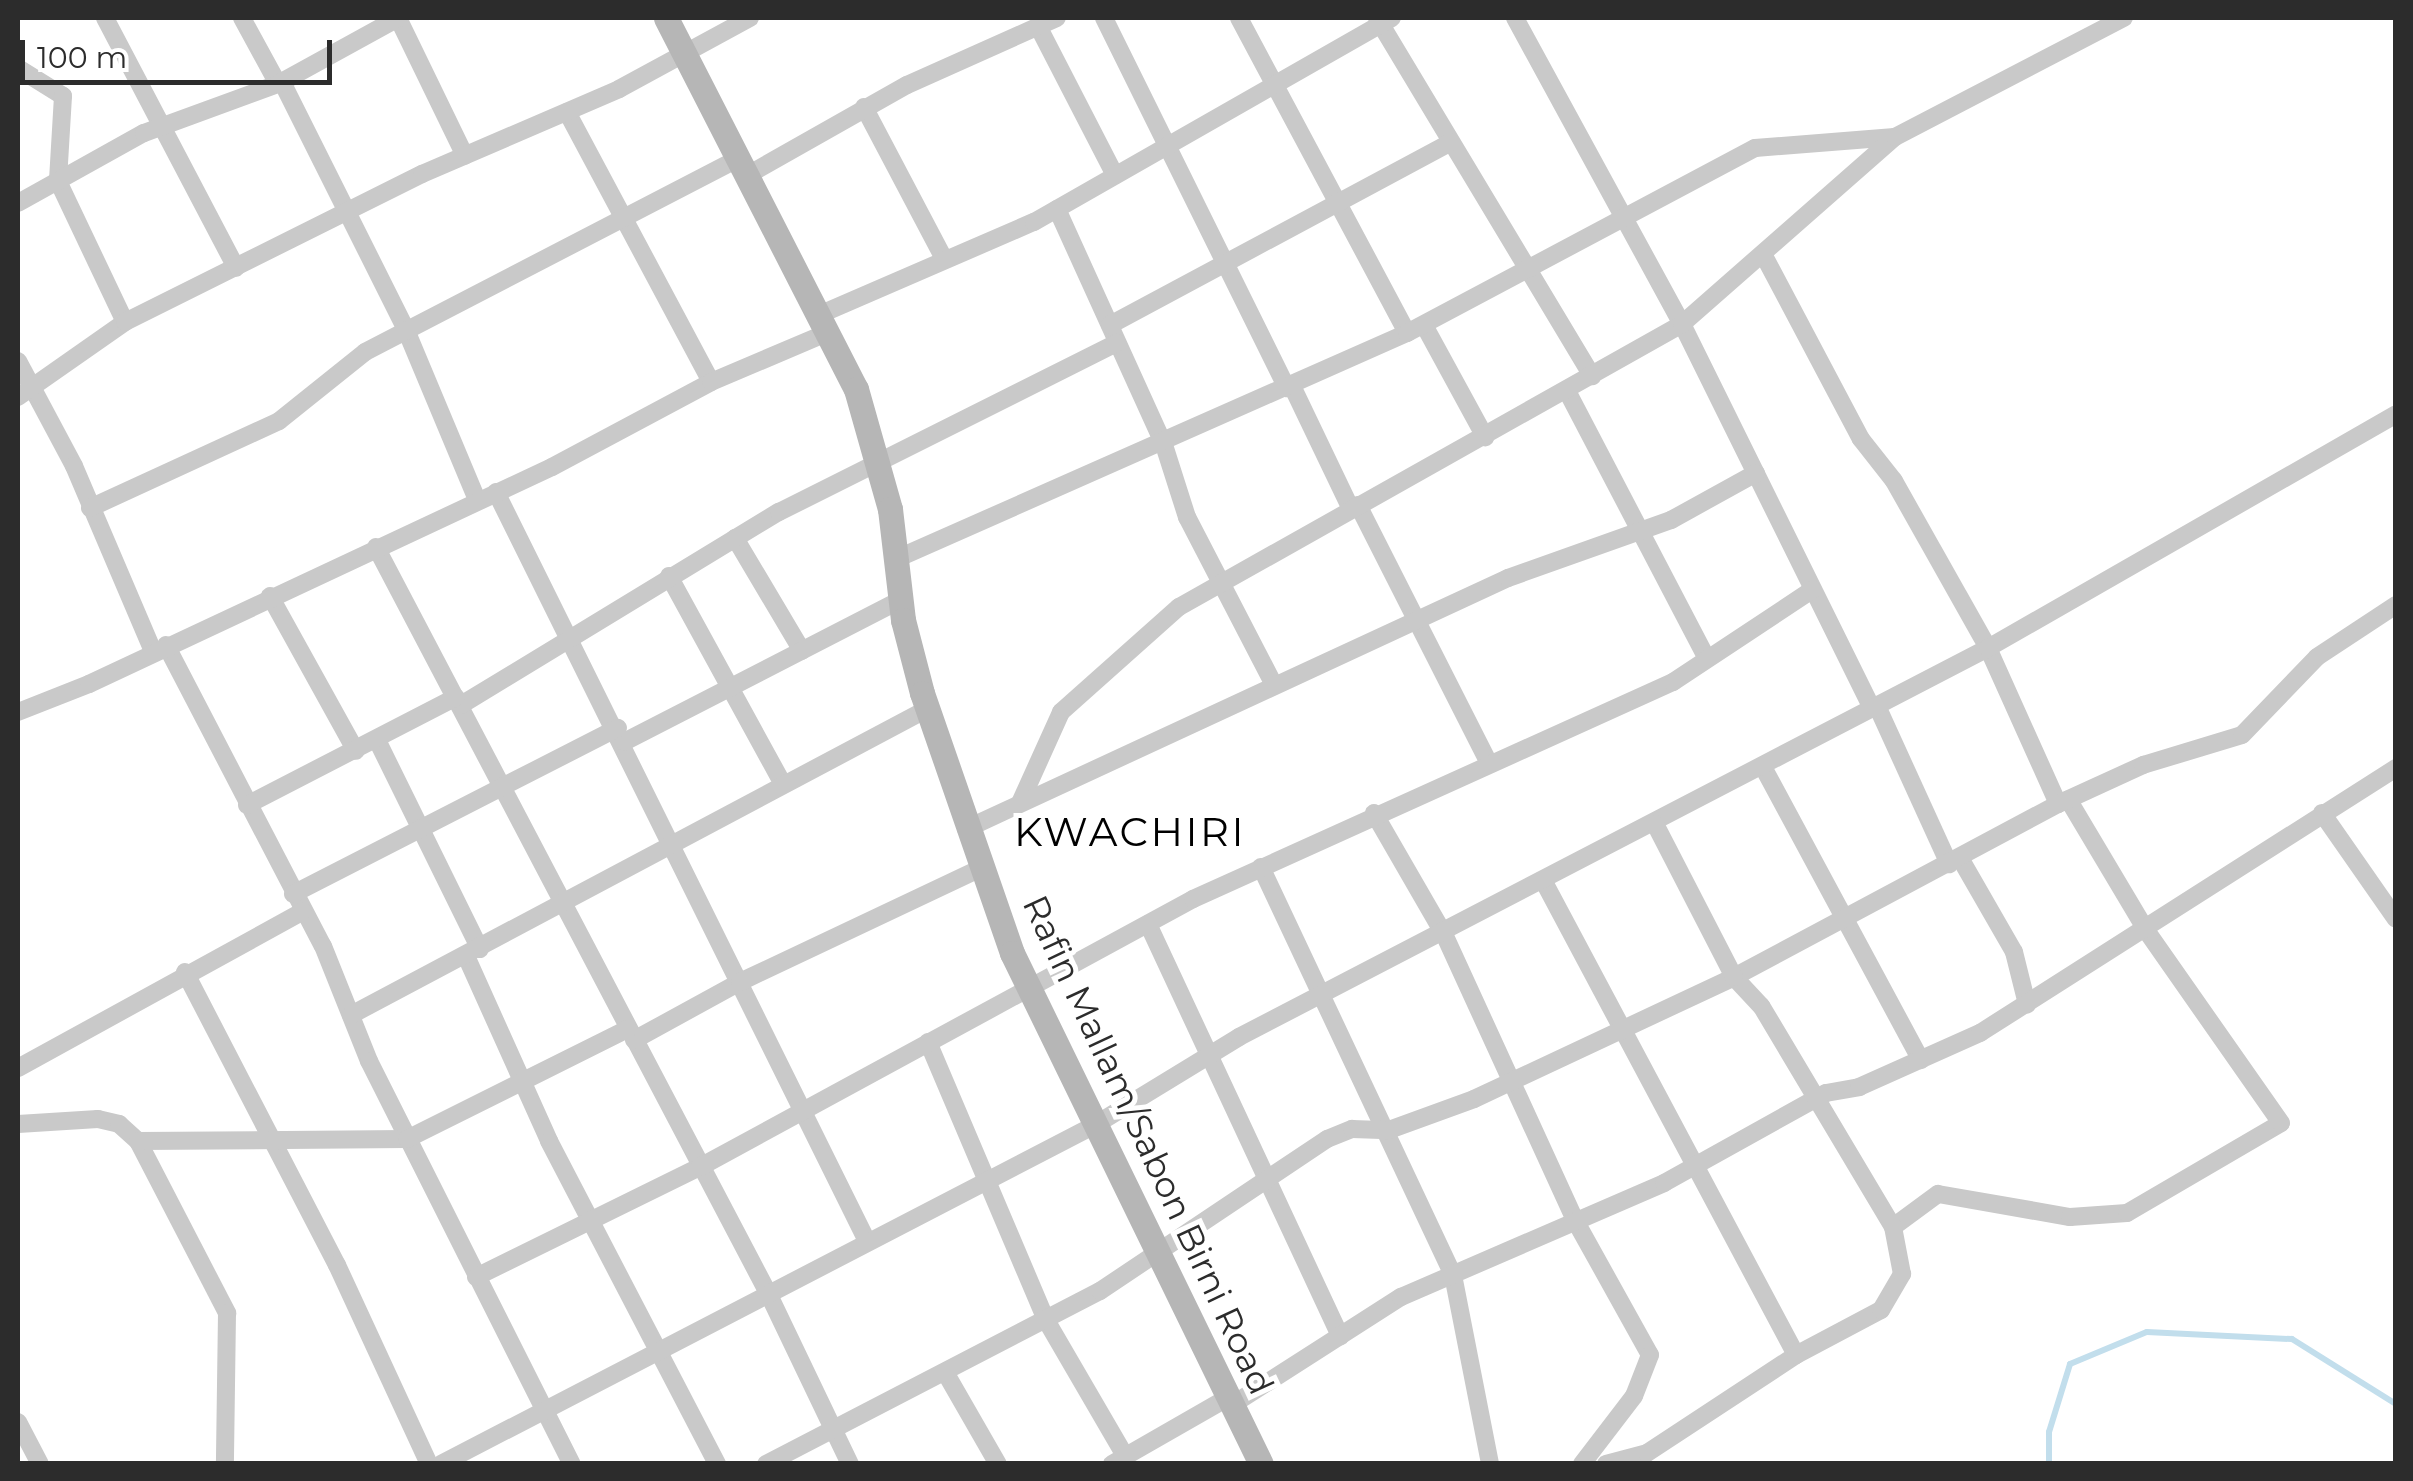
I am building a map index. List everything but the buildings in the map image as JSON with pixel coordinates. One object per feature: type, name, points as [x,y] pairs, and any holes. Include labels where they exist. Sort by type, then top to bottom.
[{"type":"street","points":[[104,18],[236,268]]},
{"type":"street","points":[[242,18],[350,211],[406,330],[477,500]]},
{"type":"street","points":[[18,203],[162,126],[280,83],[398,18],[465,156]]},
{"type":"street","name":"Rafin Mallam/Sabon Birni Road","points":[[666,18],[825,323],[880,464],[900,600],[927,709],[966,828],[1028,990],[1261,1464]]},
{"type":"street","points":[[25,391],[125,322],[465,156],[567,112],[750,18]]},
{"type":"street","points":[[90,508],[279,421],[338,367],[626,218],[1057,18]]},
{"type":"street","points":[[1104,18],[1226,266],[1489,763]]},
{"type":"street","points":[[1239,18],[1341,206],[1485,437]]},
{"type":"street","points":[[1515,18],[1549,88],[1626,216],[1812,590],[1955,861],[2014,952],[2028,1004]]},
{"type":"street","points":[[1020,803],[1061,712],[1179,607],[1220,579],[1485,437],[1682,324],[1896,137],[2124,18]]},
{"type":"street","points":[[18,712],[496,492],[825,323],[943,257],[1056,209],[1383,20],[1450,142],[1592,376]]},
{"type":"street","points":[[1038,26],[1115,175]]},
{"type":"street","points":[[18,68],[51,84],[65,102],[58,181],[125,322]]},
{"type":"street","points":[[864,108],[943,257]]},
{"type":"street","points":[[567,112],[711,382]]},
{"type":"street","points":[[896,559],[1164,445],[1416,329],[1532,272],[1626,216],[1765,145],[1896,137]]},
{"type":"street","points":[[1110,325],[1341,206],[1450,142]]},
{"type":"street","points":[[1056,209],[1164,445],[1187,517],[1274,684]]},
{"type":"street","points":[[1764,254],[1861,439],[1894,481],[1988,648],[2062,802],[2281,1123],[2127,1214],[2070,1217],[1938,1194],[1892,1227]]},
{"type":"street","points":[[247,804],[458,701],[572,638],[734,538],[1118,343]]},
{"type":"street","points":[[18,361],[25,391],[303,911],[407,1139],[572,1464]]},
{"type":"street","points":[[1566,391],[1644,530],[1707,660]]},
{"type":"street","points":[[441,1464],[1095,1125],[1210,1054],[1988,648],[2396,414]]},
{"type":"street","points":[[966,828],[1508,578],[1644,530],[1756,473]]},
{"type":"street","points":[[496,492],[621,735],[867,1241]]},
{"type":"street","points":[[734,538],[802,651]]},
{"type":"street","points":[[376,547],[768,1293],[850,1464]]},
{"type":"street","points":[[668,576],[783,784]]},
{"type":"street","points":[[476,1276],[700,1167],[1148,924],[1262,867],[1374,813],[1574,730],[1707,660],[1812,590]]},
{"type":"street","points":[[270,596],[356,751]]},
{"type":"street","points":[[293,894],[503,786],[732,688],[900,600]]},
{"type":"street","points":[[766,1464],[1046,1320],[1158,1254],[1327,1138],[1352,1130],[1388,1130],[1516,1079],[1734,977],[2062,802],[2143,765],[2242,735],[2317,656],[2396,605]]},
{"type":"street","points":[[351,1015],[565,906],[927,709]]},
{"type":"street","points":[[377,740],[421,830],[522,1080],[656,1352],[717,1464]]},
{"type":"street","points":[[1763,767],[1921,1060]]},
{"type":"street","points":[[928,1042],[1046,1320],[1119,1460],[1231,1401],[1401,1297],[1692,1168],[1814,1099],[1921,1060],[2028,1004],[2396,768]]},
{"type":"street","points":[[1374,813],[1444,934],[1516,1079],[1576,1222],[1650,1355],[1634,1396],[1582,1464]]},
{"type":"street","points":[[2322,813],[2396,919]]},
{"type":"street","points":[[1606,1464],[1648,1452],[1895,1296],[1902,1274],[1892,1227],[1761,1006],[1734,977],[1655,824]]},
{"type":"street","points":[[1262,867],[1318,998],[1388,1130],[1453,1275],[1490,1464]]},
{"type":"street","points":[[138,1140],[407,1139],[522,1080],[631,1034],[981,868]]},
{"type":"street","points":[[1544,882],[1625,1028],[1692,1168],[1796,1356]]},
{"type":"street","points":[[18,1068],[185,972],[303,911]]},
{"type":"street","points":[[1148,924],[1340,1336]]},
{"type":"street","points":[[185,972],[429,1464]]},
{"type":"street","points":[[18,1124],[98,1119],[118,1124],[138,1140],[227,1314],[226,1464]]},
{"type":"street","points":[[945,1372],[998,1464]]},
{"type":"street","points":[[18,1422],[40,1464]]},
{"type":"waterway","points":[[2049,1464],[2049,1432],[2070,1364],[2147,1332],[2292,1339],[2396,1404]]},
{"type":"district","name":"KWACHIRI","points":[[1130,832]]}]
